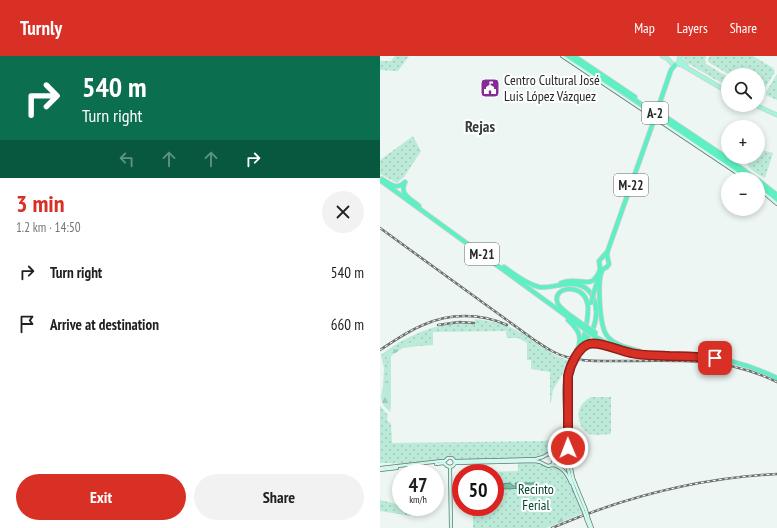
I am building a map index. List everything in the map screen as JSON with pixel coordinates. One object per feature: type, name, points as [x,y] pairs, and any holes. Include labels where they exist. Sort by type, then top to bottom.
[{"type":"highway","name":"A-2","points":[[568,56],[645,106],[741,172]]},
{"type":"highway","name":"A-2","points":[[574,56],[746,172]]},
{"type":"highway","points":[[658,108],[673,63]]},
{"type":"highway","name":"M-22","points":[[605,258],[654,120]]},
{"type":"highway","points":[[380,179],[394,186],[400,186],[404,182],[402,187],[404,193],[421,207]]},
{"type":"highway","name":"M-21","points":[[380,179],[602,338],[622,347],[640,351],[697,354],[723,358],[749,364],[777,376]]},
{"type":"highway","name":"M-21","points":[[380,179],[522,284],[583,325]]},
{"type":"highway","name":"A-2","points":[[765,186],[777,195]]},
{"type":"highway","points":[[765,190],[777,199]]},
{"type":"highway","name":"M-22","points":[[583,342],[583,325],[601,270],[599,261],[600,258],[605,258]]},
{"type":"highway","name":"M-22","points":[[601,270],[609,264],[609,261],[605,258]]},
{"type":"highway","points":[[498,264],[532,285],[544,288],[572,284],[582,286],[594,298],[597,314],[594,333]]},
{"type":"highway","points":[[544,288],[568,281],[590,282],[595,279],[601,270]]},
{"type":"highway","points":[[601,270],[600,292],[602,325],[605,334],[616,343],[640,351]]},
{"type":"highway","points":[[522,284],[575,326],[581,340],[577,354]]},
{"type":"highway","points":[[574,289],[584,295],[588,304],[583,325],[559,306],[557,300],[560,293],[563,291],[574,289]]},
{"type":"highway","name":"M-21","points":[[594,333],[604,342],[621,349],[647,355],[715,358],[748,366],[777,376]]},
{"type":"highway","points":[[581,349],[589,335]]},
{"type":"highway","points":[[577,354],[585,346],[594,343],[639,355],[647,355]]},
{"type":"main road","points":[[562,56],[736,172]]},
{"type":"main road","points":[[662,56],[673,63],[682,65],[721,86]]},
{"type":"main road","points":[[671,56],[670,58],[673,63]]},
{"type":"main road","points":[[673,63],[680,58],[683,63],[721,86]]},
{"type":"main road","points":[[765,108],[777,114]]},
{"type":"main road","points":[[765,109],[777,114]]},
{"type":"main road","points":[[765,194],[777,204]]},
{"type":"main road","points":[[583,342],[570,369],[567,381],[568,458],[573,478],[591,528]]},
{"type":"main road","points":[[577,495],[567,464],[565,378],[567,369],[581,349],[583,342]]},
{"type":"main road","points":[[455,462],[536,459],[548,454],[560,460],[564,456],[566,435]]},
{"type":"main road","points":[[543,457],[543,463]]},
{"type":"main road","points":[[445,463],[446,459],[449,458],[453,459],[455,462],[535,461],[543,463],[546,466],[554,465],[566,473],[585,511]]},
{"type":"main road","points":[[552,465],[554,458]]},
{"type":"main road","points":[[450,467],[453,466],[455,462]]},
{"type":"main road","points":[[380,469],[442,463],[445,463],[450,467]]},
{"type":"main road","points":[[391,468],[398,466],[445,463]]},
{"type":"main road","points":[[450,467],[451,528]]},
{"type":"green space","points":[[395,56],[409,56],[398,71],[380,70],[380,61],[391,61]]},
{"type":"green space","points":[[681,56],[706,56],[706,64],[721,73],[721,82],[710,76],[685,61]]},
{"type":"green space","points":[[710,56],[753,56],[773,68],[775,72],[765,88],[765,68],[721,68],[721,70],[708,62]]},
{"type":"green space","points":[[777,74],[777,100],[766,95],[766,92]]},
{"type":"green space","points":[[413,136],[421,151],[404,177],[397,183],[380,174],[380,160]]},
{"type":"green space","points":[[765,151],[773,153],[765,178],[765,172],[755,172],[747,164],[765,164]]},
{"type":"green space","points":[[475,319],[496,323],[511,328],[555,355],[570,361],[553,390],[551,402],[550,372],[531,369],[531,360],[527,360],[527,343],[518,338],[507,338],[506,331],[433,332],[433,345],[420,346],[420,344],[425,342],[421,340],[406,345],[387,357],[388,376],[387,383],[383,386],[384,368],[381,355],[389,349],[425,330],[455,323],[474,323]]},
{"type":"green space","points":[[421,340],[426,342],[420,346],[403,348],[391,356],[390,412],[384,406],[381,398],[383,386],[385,386],[388,378],[388,353]]},
{"type":"green space","points":[[591,397],[611,397],[611,434],[591,435],[582,427],[579,418],[579,410],[581,406]]},
{"type":"green space","points":[[380,406],[388,415],[387,420],[391,424],[392,443],[546,441],[550,439],[550,447],[548,452],[537,458],[457,460],[450,456],[444,460],[399,464],[380,463]]},
{"type":"green space","name":"Recinto Ferial","points":[[518,462],[539,462],[546,467],[551,466],[563,472],[583,513],[546,528],[473,528],[473,516],[504,516],[504,471],[518,470]]},
{"type":"green space","points":[[553,466],[561,470],[567,477],[583,513],[546,528],[542,528],[574,512],[576,513],[579,510],[566,478],[560,472],[550,470]]},
{"type":"green space","points":[[380,500],[392,503],[392,513],[380,511]]},
{"type":"shaded area","points":[[510,483],[516,487],[515,483],[536,483],[537,487],[504,489],[504,484]]},
{"type":"railway","points":[[380,228],[533,339],[565,357],[587,361],[682,361],[723,364],[742,369],[777,382]]},
{"type":"railway","points":[[380,350],[412,330],[443,318],[465,316],[487,318],[507,325]]},
{"type":"railway","points":[[438,325],[459,322],[474,323]]},
{"type":"railway","points":[[552,528],[607,507],[662,491],[719,480],[777,474]]},
{"type":"place","name":"Centro Cultural José Luis López Vázquez","points":[[490,88]]},
{"type":"district","name":"Rejas","points":[[480,126]]},
{"type":"route","points":[[568,448],[567,381],[573,363],[585,346],[598,344],[639,355],[715,358]]}]
